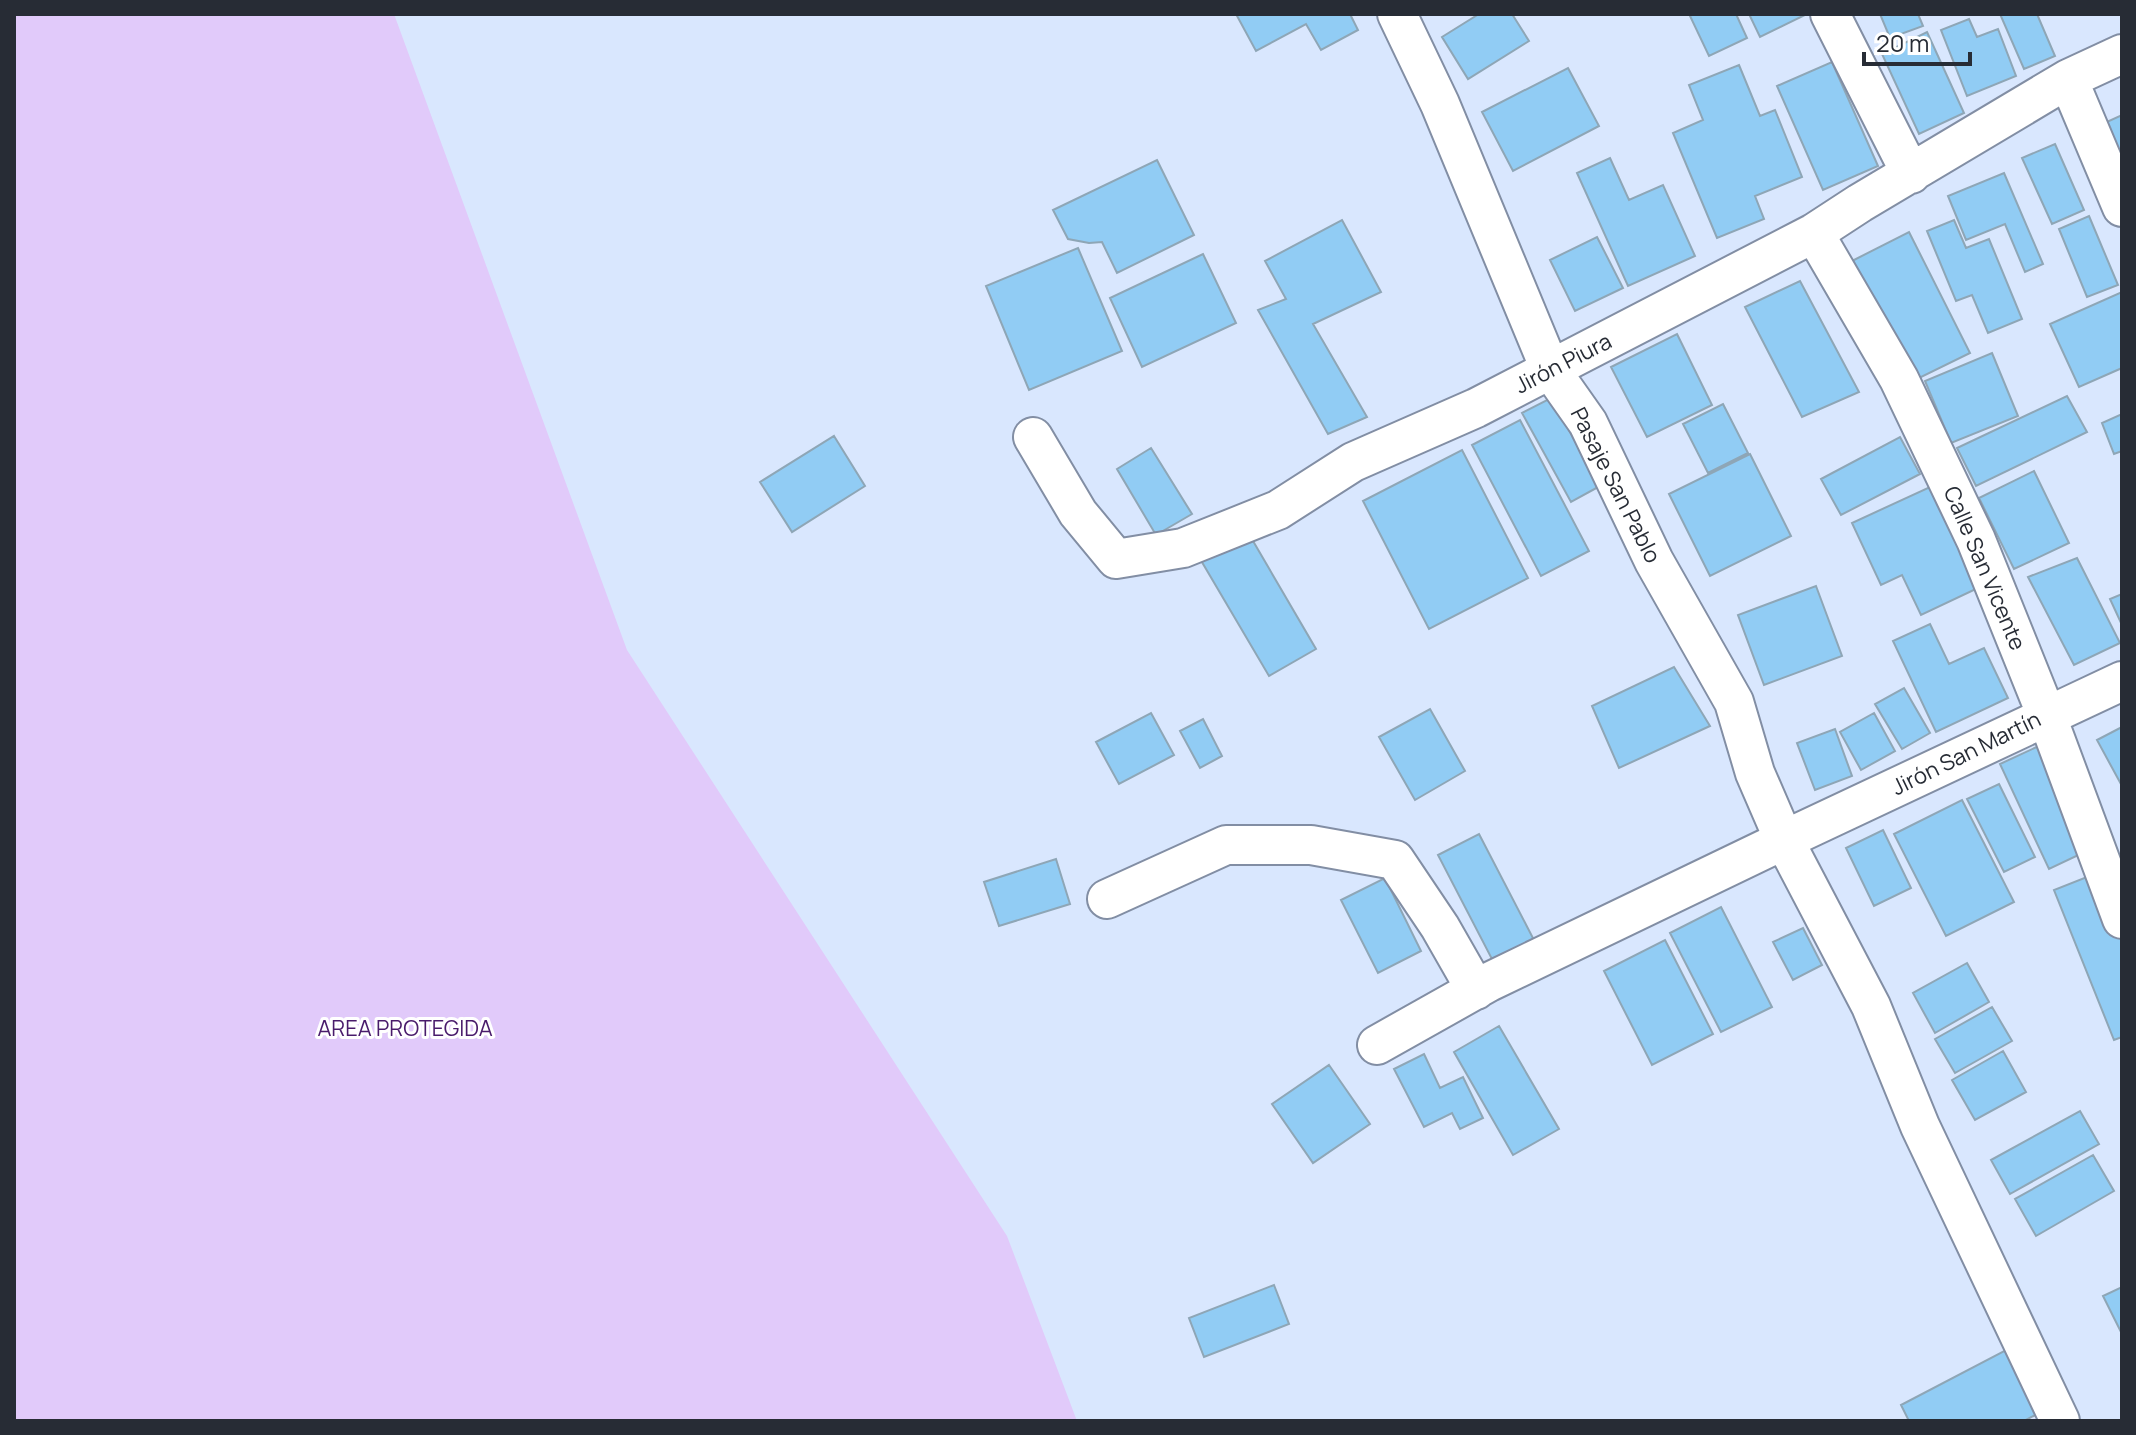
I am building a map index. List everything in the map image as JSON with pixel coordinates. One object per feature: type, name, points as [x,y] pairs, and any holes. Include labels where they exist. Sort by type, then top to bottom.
[{"type":"street","name":"Pasaje San Pablo","points":[[1397,14],[1440,104],[1550,369],[1588,423],[1654,561],[1734,702],[1755,773],[1797,834],[1920,1126],[2060,1421]]},
{"type":"street","points":[[1830,14],[1911,174]]},
{"type":"street","name":"Jirón Piura","points":[[1033,437],[1078,513],[1116,559],[1183,548],[1278,510],[1353,462],[1476,408],[1814,233],[2068,79],[2122,54]]},
{"type":"street","points":[[2068,79],[2122,207]]},
{"type":"street","name":"Calle San Vicente","points":[[1814,233],[1905,393],[1976,540],[2046,714],[2122,919]]},
{"type":"street","name":"Jirón San Martín","points":[[1377,1045],[1561,946],[2046,714],[2122,681]]},
{"type":"street","points":[[1107,899],[1226,845],[1311,845],[1395,860],[1440,927],[1476,990]]},
{"type":"green space","name":"AREA PROTEGIDA","points":[[14,14],[394,14],[627,650],[1007,1236],[1077,1421],[14,1421]]},
{"type":"building","points":[[1236,14],[1350,14],[1358,30],[1321,50],[1306,24],[1256,51]]},
{"type":"building","points":[[1479,14],[1512,14],[1529,41],[1468,79],[1442,37]]},
{"type":"building","points":[[1736,14],[1747,38],[1709,56],[1690,16]]},
{"type":"building","points":[[1749,14],[1804,14],[1805,15],[1760,37]]},
{"type":"building","points":[[1880,14],[1918,14],[1923,26],[1890,38]]},
{"type":"building","points":[[2000,14],[2037,14],[2055,56],[2024,69]]},
{"type":"building","points":[[1969,19],[1977,37],[1998,29],[2016,76],[1967,96],[1941,30]]},
{"type":"building","points":[[1927,32],[1964,113],[1919,134],[1882,54]]},
{"type":"building","points":[[1832,62],[1878,166],[1823,190],[1777,86]]},
{"type":"building","points":[[1739,65],[1760,116],[1775,110],[1802,177],[1755,196],[1764,219],[1717,238],[1673,133],[1703,120],[1689,85]]},
{"type":"building","points":[[1568,68],[1599,126],[1513,171],[1482,112]]},
{"type":"building","points":[[2122,115],[2122,175],[2098,126]]},
{"type":"building","points":[[2055,144],[2084,210],[2052,224],[2022,158]]},
{"type":"building","points":[[1610,158],[1629,200],[1663,185],[1695,256],[1628,286],[1577,173]]},
{"type":"building","points":[[1157,160],[1194,235],[1117,273],[1102,242],[1068,239],[1053,210]]},
{"type":"building","points":[[2004,173],[2043,264],[2025,272],[2005,224],[1966,240],[1948,196]]},
{"type":"building","points":[[2089,216],[2118,285],[2087,297],[2059,229]]},
{"type":"building","points":[[1342,220],[1381,292],[1313,324],[1367,417],[1328,434],[1258,310],[1286,299],[1265,261]]},
{"type":"building","points":[[1954,220],[1966,248],[1989,239],[2022,319],[1988,333],[1972,295],[1956,301],[1927,231]]},
{"type":"building","points":[[1909,232],[1970,353],[1911,382],[1850,262]]},
{"type":"building","points":[[1597,237],[1623,288],[1575,311],[1550,260]]},
{"type":"building","points":[[1078,248],[1122,351],[1029,390],[986,286]]},
{"type":"building","points":[[1203,254],[1236,323],[1142,367],[1110,298]]},
{"type":"building","points":[[1800,281],[1859,392],[1802,417],[1745,307]]},
{"type":"building","points":[[2122,292],[2122,368],[2079,387],[2050,324]]},
{"type":"building","points":[[1677,334],[1712,405],[1647,437],[1611,367]]},
{"type":"building","points":[[1992,353],[2018,416],[1951,443],[1925,381]]},
{"type":"building","points":[[2067,396],[2087,432],[1976,486],[1957,448]]},
{"type":"building","points":[[1551,398],[1600,486],[1571,502],[1522,413]]},
{"type":"building","points":[[1723,404],[1748,453],[1708,473],[1683,424]]},
{"type":"building","points":[[2122,414],[2122,451],[2114,454],[2102,423]]},
{"type":"building","points":[[1520,420],[1589,551],[1541,576],[1472,445]]},
{"type":"building","points":[[834,436],[865,486],[792,532],[760,482]]},
{"type":"building","points":[[1900,437],[1920,474],[1841,515],[1821,479]]},
{"type":"building","points":[[1151,448],[1192,514],[1156,535],[1117,469]]},
{"type":"building","points":[[1462,450],[1528,578],[1429,629],[1363,501]]},
{"type":"building","points":[[1750,454],[1791,536],[1710,576],[1669,494]]},
{"type":"building","points":[[2034,471],[2069,543],[2014,569],[1979,498]]},
{"type":"building","points":[[1930,487],[1978,588],[1921,615],[1902,575],[1881,585],[1852,523]]},
{"type":"building","points":[[1246,529],[1316,649],[1269,676],[1199,557]]},
{"type":"building","points":[[2077,558],[2120,643],[2074,665],[2028,577]]},
{"type":"building","points":[[1816,586],[1842,656],[1764,685],[1738,615]]},
{"type":"building","points":[[2122,594],[2122,625],[2110,599]]},
{"type":"building","points":[[1930,624],[1949,664],[1984,648],[2008,698],[1936,732],[1893,641]]},
{"type":"building","points":[[1674,667],[1710,726],[1619,768],[1592,706]]},
{"type":"building","points":[[1904,688],[1930,733],[1902,749],[1875,704]]},
{"type":"building","points":[[1430,709],[1465,771],[1415,800],[1379,737]]},
{"type":"building","points":[[1151,713],[1174,755],[1119,784],[1096,742]]},
{"type":"building","points":[[1874,713],[1895,751],[1861,770],[1840,732]]},
{"type":"building","points":[[1203,719],[1222,756],[1200,768],[1180,731]]},
{"type":"building","points":[[2122,727],[2122,786],[2097,740]]},
{"type":"building","points":[[1835,729],[1852,776],[1815,790],[1797,743]]},
{"type":"building","points":[[2041,745],[2089,850],[2049,869],[2000,764]]},
{"type":"building","points":[[1999,784],[2035,857],[2004,872],[1967,799]]},
{"type":"building","points":[[1962,800],[2014,902],[1946,936],[1894,834]]},
{"type":"building","points":[[1883,830],[1911,888],[1874,906],[1846,848]]},
{"type":"building","points":[[1479,834],[1535,942],[1494,963],[1438,855]]},
{"type":"building","points":[[1056,859],[1070,904],[999,926],[984,882]]},
{"type":"building","points":[[2097,873],[2122,936],[2122,1037],[2114,1040],[2054,890]]},
{"type":"building","points":[[1385,878],[1421,951],[1378,973],[1341,900]]},
{"type":"building","points":[[1721,907],[1772,1007],[1721,1032],[1670,933]]},
{"type":"building","points":[[1803,928],[1822,965],[1793,980],[1773,942]]},
{"type":"building","points":[[1665,940],[1713,1034],[1652,1065],[1604,971]]},
{"type":"building","points":[[1967,963],[1989,1002],[1935,1033],[1913,993]]},
{"type":"building","points":[[1992,1007],[2012,1041],[1955,1073],[1935,1039]]},
{"type":"building","points":[[1499,1026],[1559,1129],[1513,1155],[1454,1052]]},
{"type":"building","points":[[2003,1051],[2026,1092],[1975,1120],[1952,1080]]},
{"type":"building","points":[[1424,1054],[1440,1088],[1463,1077],[1483,1118],[1460,1129],[1452,1113],[1424,1127],[1394,1069]]},
{"type":"building","points":[[1329,1065],[1370,1124],[1313,1163],[1272,1104]]},
{"type":"building","points":[[2080,1111],[2099,1144],[2010,1194],[1991,1160]]},
{"type":"building","points":[[2093,1155],[2114,1191],[2036,1236],[2015,1199]]},
{"type":"building","points":[[1274,1285],[1289,1324],[1204,1357],[1189,1318]]},
{"type":"building","points":[[2122,1287],[2122,1334],[2103,1296]]},
{"type":"building","points":[[2008,1349],[2041,1412],[2024,1421],[1909,1421],[1901,1405]]}]
